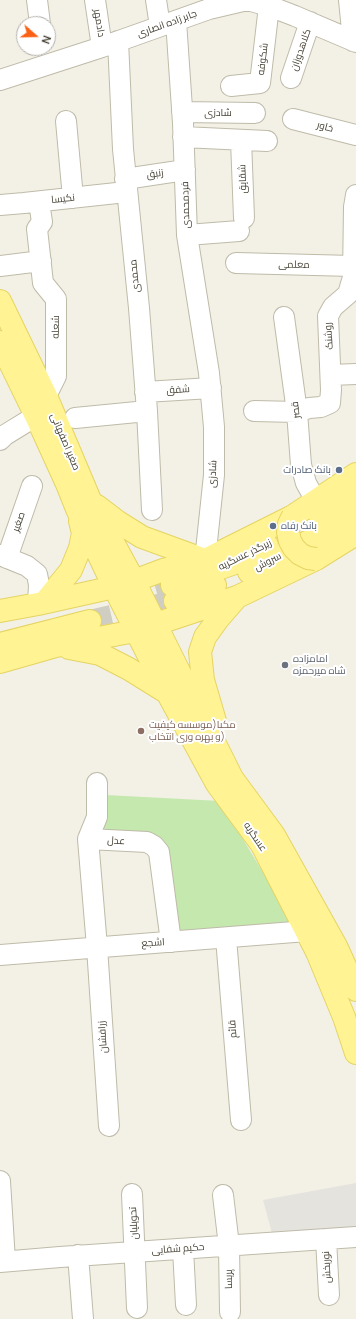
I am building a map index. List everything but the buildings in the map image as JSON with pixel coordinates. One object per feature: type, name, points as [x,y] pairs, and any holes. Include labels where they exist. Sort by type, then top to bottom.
[{"type":"main road","name":"صغیر اصفهانی","points":[[0,301],[46,396],[83,504],[145,627]]},
{"type":"main road","name":"صغیر اصفهانی","points":[[0,342],[67,484],[83,504]]},
{"type":"main road","points":[[0,610],[42,603],[124,584],[163,570],[206,560],[293,516],[356,474]]},
{"type":"main road","name":"زیرگذر عسگریه","points":[[173,593],[232,564],[305,524],[356,493]]},
{"type":"main road","points":[[42,603],[71,570],[80,548],[83,533],[83,504],[118,522],[142,537],[206,560]]},
{"type":"main road","name":"سروش","points":[[173,593],[238,577],[314,538],[356,513]]},
{"type":"main road","points":[[293,516],[288,532],[290,541],[300,554],[308,558],[316,559]]},
{"type":"main road","points":[[0,662],[56,646],[145,627],[237,597],[316,559],[356,534]]},
{"type":"main road","points":[[232,778],[203,680],[200,652],[205,637],[237,597]]},
{"type":"main road","points":[[0,628],[90,614],[0,644]]},
{"type":"main road","name":"عسگریه","points":[[145,627],[168,694],[217,784],[262,845],[318,952],[351,1035],[356,1053]]},
{"type":"main road","name":"عسگریه","points":[[145,627],[232,778],[274,835],[336,946],[356,990]]},
{"type":"main road","points":[[56,646],[100,654],[149,680],[168,694]]},
{"type":"street","points":[[37,0],[39,16]]},
{"type":"street","name":"دادمهر","points":[[95,0],[110,44]]},
{"type":"street","name":"فردمحمدی","points":[[156,0],[168,24],[182,112],[187,235],[210,373],[211,388]]},
{"type":"street","points":[[349,0],[354,41]]},
{"type":"street","name":"جابر زاده انصاری","points":[[0,80],[43,57],[110,44],[209,9],[243,1],[257,2],[303,13],[354,41]]},
{"type":"street","name":"شکوفه","points":[[231,86],[260,83],[257,2]]},
{"type":"street","name":"کلاهدوزان","points":[[291,78],[303,13]]},
{"type":"street","name":"محمدی","points":[[110,44],[123,149],[139,308],[152,510]]},
{"type":"street","name":"شادزی","points":[[182,112],[255,113]]},
{"type":"street","name":"خاور","points":[[293,119],[356,135]]},
{"type":"street","points":[[66,121],[72,198]]},
{"type":"street","points":[[183,137],[267,141]]},
{"type":"street","name":"شقایق","points":[[187,235],[242,224],[242,140]]},
{"type":"street","name":"زنبق","points":[[126,185],[185,170]]},
{"type":"street","name":"نکیسا","points":[[0,205],[72,198],[126,185]]},
{"type":"street","name":"روشنک","points":[[297,412],[309,408],[321,407],[330,403],[332,390],[328,316],[333,307],[348,294],[353,276],[354,207],[356,195]]},
{"type":"street","name":"شعله","points":[[40,202],[42,222],[36,229],[43,283],[56,298],[56,376],[46,396]]},
{"type":"street","points":[[0,266],[41,261]]},
{"type":"street","name":"معلمی","points":[[236,263],[353,266]]},
{"type":"street","name":"قصر","points":[[284,317],[297,412],[301,465],[306,483],[316,501]]},
{"type":"street","points":[[331,375],[356,374]]},
{"type":"street","name":"شادزی","points":[[206,560],[214,475],[214,427],[211,388]]},
{"type":"street","name":"شفق","points":[[146,402],[211,388]]},
{"type":"street","points":[[75,418],[146,402]]},
{"type":"street","points":[[254,411],[297,412]]},
{"type":"street","points":[[0,440],[5,435],[36,416]]},
{"type":"street","name":"صغیر","points":[[3,556],[32,486]]},
{"type":"street","points":[[3,556],[26,566],[37,574],[42,603]]},
{"type":"street","points":[[97,783],[97,817],[88,839],[97,948]]},
{"type":"street","name":"عدل","points":[[88,839],[147,842],[154,846],[159,852],[171,942]]},
{"type":"street","name":"اشجع","points":[[0,955],[307,931]]},
{"type":"street","name":"قائم","points":[[226,938],[241,1120]]},
{"type":"street","name":"زرافشان","points":[[97,948],[109,1126]]},
{"type":"street","points":[[0,1181],[3,1262]]},
{"type":"street","name":"تحویلیان","points":[[132,1194],[135,1252]]},
{"type":"street","name":"پریسا","points":[[223,1195],[229,1246],[230,1312]]},
{"type":"street","name":"حکیم شفایی","points":[[3,1262],[78,1255],[356,1237]]},
{"type":"street","name":"نوربخش","points":[[326,1240],[329,1295]]},
{"type":"street","points":[[183,1249],[186,1305]]},
{"type":"street","points":[[135,1252],[137,1308]]},
{"type":"street","points":[[78,1255],[83,1319]]},
{"type":"green space","points":[[106,795],[220,801],[294,924],[176,935],[164,841],[102,831]]},
{"type":"shaded area","points":[[356,1183],[356,1232],[273,1237],[263,1200]]},
{"type":"tunnel","points":[[124,598],[172,585]]},
{"type":"tunnel","points":[[90,621],[175,601]]},
{"type":"place","name":"بانک صادرات","points":[[339,470]]},
{"type":"place","name":"بانک رفاه","points":[[273,526]]},
{"type":"place","name":"امامزاده شاه میرحمزه","points":[[285,665]]},
{"type":"place","name":"مکبا(موسسه کیفیت و بهره وری انتخاب)","points":[[141,731]]}]
